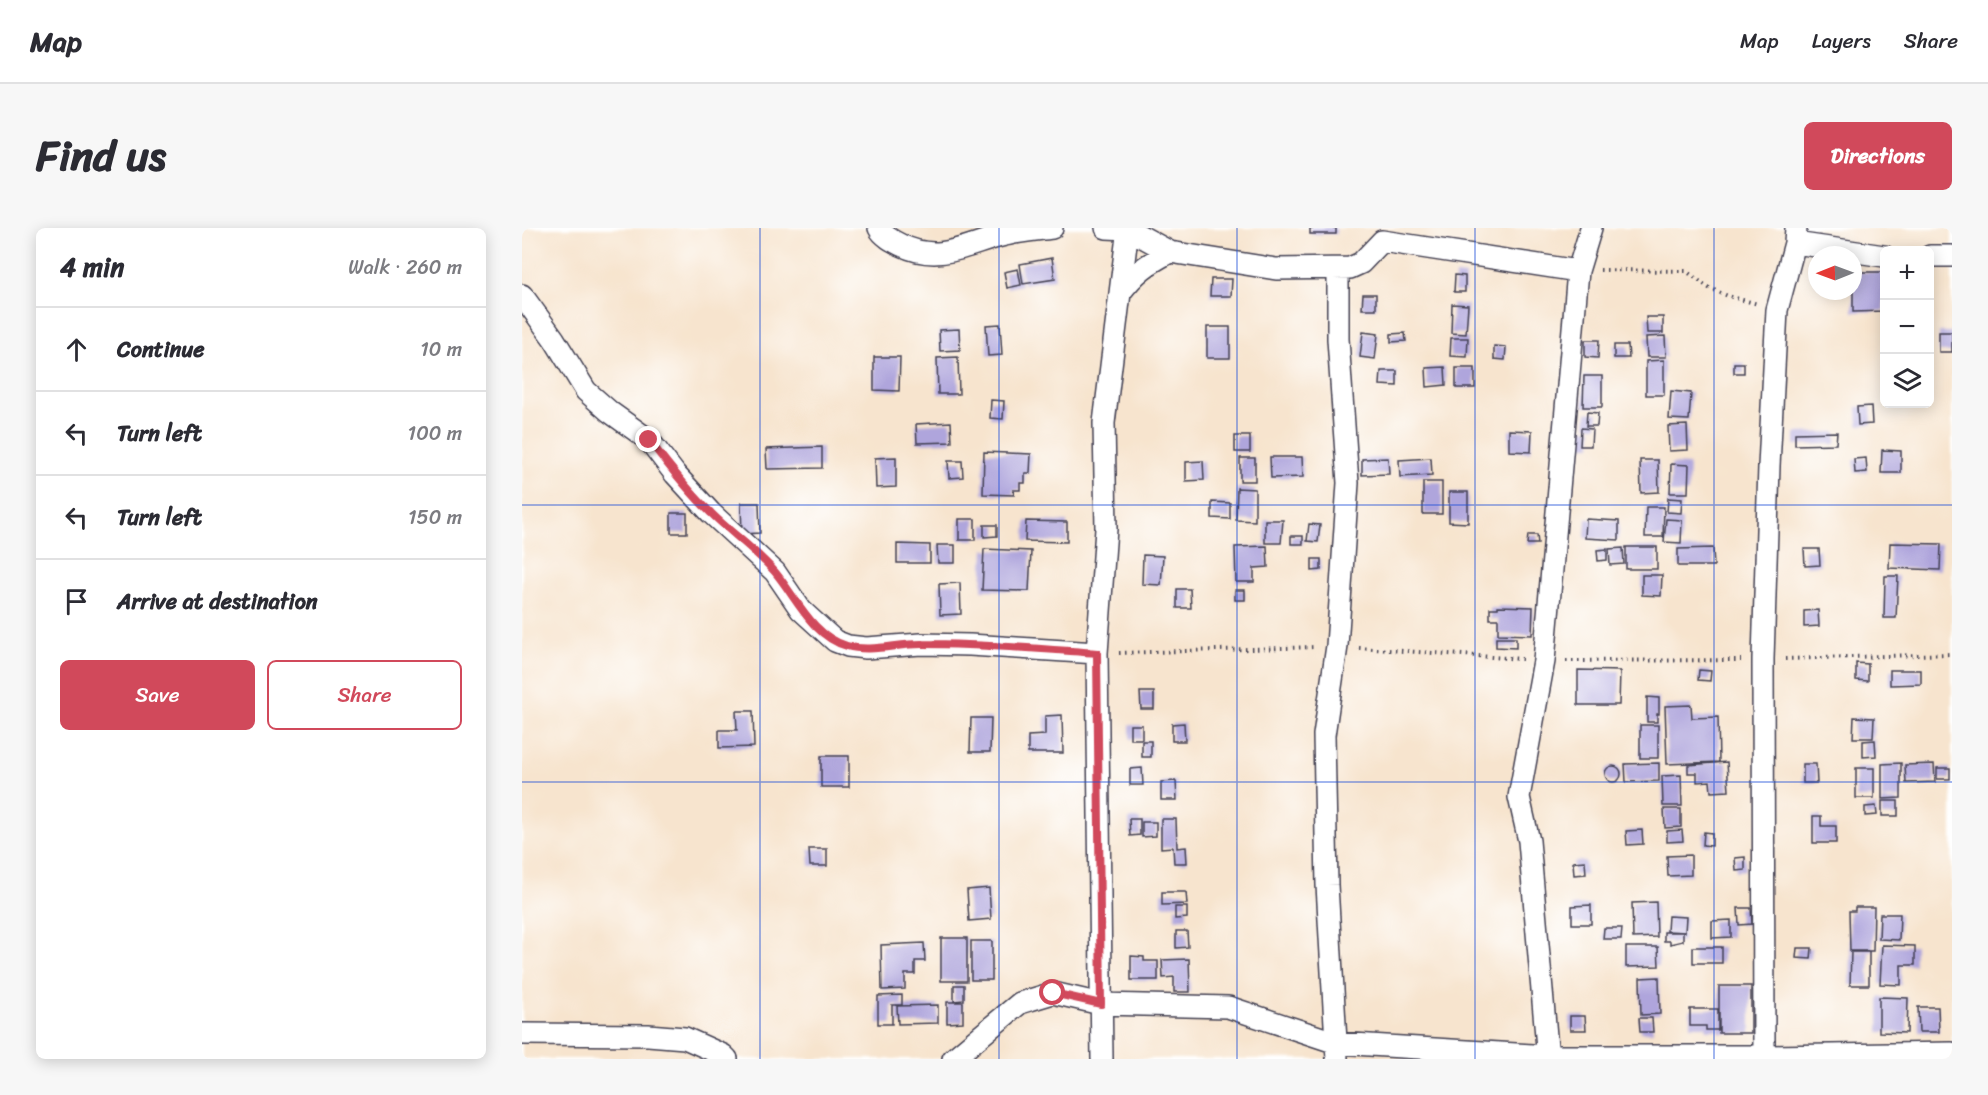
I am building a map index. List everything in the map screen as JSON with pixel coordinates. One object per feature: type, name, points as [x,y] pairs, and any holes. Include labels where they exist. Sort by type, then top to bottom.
[{"type":"street","points":[[879,228],[891,240],[915,251],[935,254],[1006,235],[1052,228]]},
{"type":"street","points":[[1106,228],[1128,229],[1170,252],[1276,269],[1350,268],[1361,263],[1383,234],[1578,271]]},
{"type":"street","points":[[1548,1057],[1529,841],[1520,797],[1544,661],[1578,271],[1591,228]]},
{"type":"street","points":[[1102,1059],[1097,653],[1106,529],[1104,423],[1128,229]]},
{"type":"street","points":[[1764,1058],[1763,659],[1777,310],[1796,236],[1880,255]]},
{"type":"street","points":[[1120,293],[1144,265],[1170,252]]},
{"type":"street","points":[[1934,256],[1952,256]]},
{"type":"street","points":[[1337,1051],[1327,885],[1324,735],[1337,646],[1348,483],[1338,339],[1338,269]]},
{"type":"street","points":[[522,295],[554,339],[586,391],[610,412],[649,440],[689,490],[775,572],[801,610],[836,641],[848,646],[867,648],[960,644],[1097,653]]},
{"type":"street","points":[[953,1059],[1020,1003],[1053,993],[1101,1004],[1228,1007],[1337,1051],[1548,1057],[1764,1058],[1952,1053]]},
{"type":"street","points":[[522,1034],[648,1035],[686,1038],[727,1059]]},
{"type":"path","points":[[1578,271],[1625,269],[1686,271],[1709,288],[1777,310]]},
{"type":"building","points":[[1310,228],[1336,228],[1336,234],[1310,234]]},
{"type":"building","points":[[1052,258],[1055,279],[1023,284],[1020,264]]},
{"type":"building","points":[[1018,269],[1021,285],[1007,288],[1004,272]]},
{"type":"building","points":[[1862,272],[1880,272],[1880,311],[1853,312],[1853,300],[1862,300]]},
{"type":"building","points":[[1455,275],[1465,276],[1465,292],[1454,292]]},
{"type":"building","points":[[1211,279],[1232,279],[1231,296],[1210,296]]},
{"type":"building","points":[[1363,294],[1376,294],[1376,309],[1362,309]]},
{"type":"building","points":[[1452,304],[1468,305],[1466,334],[1451,333]]},
{"type":"building","points":[[1646,317],[1663,317],[1663,333],[1647,333]]},
{"type":"building","points":[[1000,324],[1002,355],[988,356],[986,325]]},
{"type":"building","points":[[1207,327],[1230,327],[1230,358],[1207,358]]},
{"type":"building","points":[[959,329],[960,350],[940,351],[939,330]]},
{"type":"building","points":[[1363,332],[1378,334],[1375,359],[1360,357]]},
{"type":"building","points":[[1939,332],[1952,332],[1952,352],[1939,352]]},
{"type":"building","points":[[1405,333],[1406,341],[1391,342],[1391,334]]},
{"type":"building","points":[[1665,336],[1666,357],[1647,357],[1646,337]]},
{"type":"building","points":[[1451,338],[1468,338],[1467,357],[1450,356]]},
{"type":"building","points":[[1585,340],[1599,340],[1598,358],[1585,357]]},
{"type":"building","points":[[1614,345],[1628,345],[1629,358],[1614,358]]},
{"type":"building","points":[[1494,346],[1506,347],[1505,360],[1494,359]]},
{"type":"building","points":[[874,357],[900,357],[899,391],[874,390]]},
{"type":"building","points":[[958,357],[959,394],[938,394],[937,358]]},
{"type":"building","points":[[1664,360],[1664,395],[1646,395],[1646,361]]},
{"type":"building","points":[[1734,363],[1744,363],[1744,373],[1734,373]]},
{"type":"building","points":[[1445,367],[1446,385],[1427,387],[1426,368]]},
{"type":"building","points":[[1456,368],[1475,368],[1475,388],[1456,388]]},
{"type":"building","points":[[1381,371],[1397,371],[1397,386],[1380,385]]},
{"type":"building","points":[[1584,376],[1602,376],[1602,407],[1583,407]]},
{"type":"building","points":[[1671,391],[1691,393],[1689,420],[1669,419]]},
{"type":"building","points":[[991,400],[1004,401],[1003,419],[990,418]]},
{"type":"building","points":[[1871,406],[1872,424],[1858,425],[1857,407]]},
{"type":"building","points":[[1587,412],[1598,413],[1597,426],[1586,426]]},
{"type":"building","points":[[951,422],[952,442],[917,443],[916,424]]},
{"type":"building","points":[[1687,425],[1688,450],[1669,451],[1668,426]]},
{"type":"building","points":[[1581,428],[1592,429],[1591,446],[1580,446]]},
{"type":"building","points":[[1509,430],[1532,431],[1531,452],[1509,451]]},
{"type":"building","points":[[1837,432],[1836,444],[1795,445],[1795,433]]},
{"type":"building","points":[[1235,436],[1250,436],[1250,452],[1235,452]]},
{"type":"building","points":[[822,447],[822,468],[767,469],[766,449]]},
{"type":"building","points":[[1882,450],[1901,451],[1901,473],[1881,473]]},
{"type":"building","points":[[984,452],[1031,454],[1030,473],[1025,473],[1025,483],[1020,483],[1020,490],[1013,490],[1014,495],[983,494]]},
{"type":"building","points":[[896,457],[896,487],[876,488],[875,458]]},
{"type":"building","points":[[1270,457],[1302,457],[1303,477],[1271,478]]},
{"type":"building","points":[[1240,458],[1255,458],[1255,481],[1240,481]]},
{"type":"building","points":[[1388,458],[1389,474],[1362,475],[1362,459]]},
{"type":"building","points":[[1431,458],[1432,475],[1400,477],[1399,460]]},
{"type":"building","points":[[1866,458],[1867,472],[1855,473],[1854,459]]},
{"type":"building","points":[[1640,460],[1658,460],[1659,492],[1641,493]]},
{"type":"building","points":[[948,461],[962,461],[963,477],[949,478]]},
{"type":"building","points":[[1203,461],[1204,480],[1186,481],[1186,462]]},
{"type":"building","points":[[1671,464],[1689,465],[1688,493],[1670,493]]},
{"type":"building","points":[[1423,482],[1442,482],[1442,514],[1423,514]]},
{"type":"building","points":[[1237,488],[1255,489],[1255,521],[1236,520]]},
{"type":"building","points":[[1449,492],[1468,492],[1468,523],[1449,522]]},
{"type":"building","points":[[1668,498],[1682,499],[1681,513],[1667,512]]},
{"type":"building","points":[[1212,502],[1230,503],[1230,519],[1212,518]]},
{"type":"building","points":[[741,503],[759,503],[760,533],[742,534]]},
{"type":"building","points":[[1646,507],[1664,507],[1663,537],[1645,537]]},
{"type":"building","points":[[671,513],[687,513],[687,533],[671,533]]},
{"type":"building","points":[[959,519],[975,519],[975,540],[959,540]]},
{"type":"building","points":[[1586,519],[1619,521],[1619,540],[1585,538]]},
{"type":"building","points":[[1666,519],[1682,520],[1681,543],[1664,542]]},
{"type":"building","points":[[1265,520],[1283,520],[1281,543],[1265,543]]},
{"type":"building","points":[[1026,521],[1067,522],[1067,542],[1025,541]]},
{"type":"building","points":[[1309,524],[1320,525],[1318,542],[1307,541]]},
{"type":"building","points":[[984,525],[997,525],[997,536],[984,537]]},
{"type":"building","points":[[1528,535],[1537,535],[1538,544],[1527,544]]},
{"type":"building","points":[[1291,536],[1303,536],[1303,544],[1291,544]]},
{"type":"building","points":[[1890,543],[1941,544],[1940,570],[1889,568]]},
{"type":"building","points":[[897,544],[930,545],[930,563],[897,563]]},
{"type":"building","points":[[937,545],[955,545],[955,563],[938,563]]},
{"type":"building","points":[[1267,546],[1268,567],[1254,568],[1254,582],[1236,582],[1235,547]]},
{"type":"building","points":[[1626,547],[1657,547],[1657,569],[1626,569]]},
{"type":"building","points":[[1623,548],[1624,564],[1610,565],[1609,549]]},
{"type":"building","points":[[1713,548],[1714,566],[1678,566],[1678,549]]},
{"type":"building","points":[[984,549],[1031,551],[1029,591],[982,590]]},
{"type":"building","points":[[1607,549],[1607,560],[1598,561],[1597,550]]},
{"type":"building","points":[[1804,549],[1819,549],[1820,565],[1805,566]]},
{"type":"building","points":[[1143,555],[1163,556],[1161,585],[1142,584]]},
{"type":"building","points":[[1312,559],[1321,559],[1321,570],[1312,571]]},
{"type":"building","points":[[1642,575],[1662,575],[1661,596],[1642,595]]},
{"type":"building","points":[[1885,576],[1898,576],[1896,618],[1884,618]]},
{"type":"building","points":[[960,583],[961,614],[940,615],[939,584]]},
{"type":"building","points":[[1177,589],[1190,589],[1191,608],[1177,608]]},
{"type":"building","points":[[1235,590],[1245,590],[1245,600],[1235,600]]},
{"type":"building","points":[[1498,606],[1533,607],[1532,635],[1498,634],[1498,619],[1490,619],[1490,608],[1498,608]]},
{"type":"building","points":[[1818,610],[1819,626],[1804,627],[1804,611]]},
{"type":"building","points":[[1496,638],[1516,638],[1516,648],[1496,647]]},
{"type":"building","points":[[1856,663],[1868,664],[1868,681],[1856,680]]},
{"type":"building","points":[[1578,670],[1620,671],[1619,705],[1578,705]]},
{"type":"building","points":[[1699,670],[1711,671],[1710,681],[1698,680]]},
{"type":"building","points":[[1890,670],[1921,670],[1921,684],[1890,685]]},
{"type":"building","points":[[1140,692],[1154,692],[1154,709],[1141,709]]},
{"type":"building","points":[[1647,697],[1659,698],[1657,722],[1647,722]]},
{"type":"building","points":[[1691,705],[1692,718],[1718,717],[1719,762],[1667,764],[1665,706]]},
{"type":"building","points":[[736,711],[753,711],[754,747],[719,748],[719,730],[737,730]]},
{"type":"building","points":[[1062,715],[1063,753],[1028,753],[1028,736],[1045,735],[1045,716]]},
{"type":"building","points":[[1854,717],[1874,718],[1873,738],[1853,738]]},
{"type":"building","points":[[971,718],[991,718],[990,752],[970,752]]},
{"type":"building","points":[[1184,723],[1185,741],[1172,741],[1172,724]]},
{"type":"building","points":[[1130,725],[1142,725],[1142,739],[1130,739]]},
{"type":"building","points":[[1640,725],[1658,725],[1658,758],[1640,758]]},
{"type":"building","points":[[1875,740],[1876,756],[1863,757],[1863,741]]},
{"type":"building","points":[[1142,741],[1151,741],[1151,757],[1142,757]]},
{"type":"building","points":[[821,756],[849,756],[849,787],[821,787]]},
{"type":"building","points":[[1727,762],[1729,791],[1711,792],[1710,781],[1697,782],[1697,773],[1688,773],[1688,765]]},
{"type":"building","points":[[1659,763],[1659,781],[1626,782],[1625,764]]},
{"type":"building","points":[[1901,763],[1901,798],[1882,799],[1882,764]]},
{"type":"building","points":[[1803,764],[1816,764],[1817,783],[1803,783]]},
{"type":"building","points":[[1934,764],[1935,782],[1906,783],[1905,765]]},
{"type":"building","points":[[1613,766],[1621,774],[1613,782],[1605,774]]},
{"type":"building","points":[[1142,768],[1143,785],[1130,785],[1130,769]]},
{"type":"building","points":[[1856,768],[1874,768],[1874,798],[1856,798]]},
{"type":"building","points":[[1937,768],[1950,768],[1950,779],[1937,779]]},
{"type":"building","points":[[1681,775],[1682,806],[1663,806],[1662,776]]},
{"type":"building","points":[[1176,781],[1177,800],[1161,800],[1161,782]]},
{"type":"building","points":[[1882,801],[1898,801],[1898,816],[1882,816]]},
{"type":"building","points":[[1876,806],[1877,815],[1865,816],[1865,807]]},
{"type":"building","points":[[1664,809],[1681,809],[1681,827],[1665,828]]},
{"type":"building","points":[[1813,816],[1821,816],[1821,826],[1836,826],[1836,843],[1813,843]]},
{"type":"building","points":[[1129,819],[1140,819],[1140,835],[1130,836]]},
{"type":"building","points":[[1161,819],[1176,819],[1177,848],[1186,847],[1187,863],[1174,863],[1173,847],[1161,848]]},
{"type":"building","points":[[1142,822],[1156,822],[1156,836],[1142,837]]},
{"type":"building","points":[[1642,830],[1643,844],[1627,845],[1626,831]]},
{"type":"building","points":[[1682,830],[1683,841],[1667,842],[1667,831]]},
{"type":"building","points":[[1704,832],[1712,833],[1712,846],[1703,845]]},
{"type":"building","points":[[809,849],[827,849],[827,866],[810,866]]},
{"type":"building","points":[[1691,855],[1691,875],[1668,876],[1667,856]]},
{"type":"building","points":[[1745,857],[1745,870],[1736,871],[1735,858]]},
{"type":"building","points":[[1585,861],[1586,874],[1574,875],[1573,862]]},
{"type":"building","points":[[989,888],[991,919],[969,921],[967,890]]},
{"type":"building","points":[[1162,892],[1186,892],[1187,904],[1162,905]]},
{"type":"building","points":[[1656,902],[1657,937],[1633,938],[1632,903]]},
{"type":"building","points":[[1591,905],[1591,924],[1572,924],[1572,906]]},
{"type":"building","points":[[1175,907],[1187,907],[1187,918],[1175,919]]},
{"type":"building","points":[[1855,907],[1874,907],[1873,951],[1850,951],[1849,911],[1855,911]]},
{"type":"building","points":[[1738,908],[1751,908],[1752,924],[1739,925]]},
{"type":"building","points":[[1880,914],[1900,914],[1899,940],[1879,939]]},
{"type":"building","points":[[1668,916],[1686,917],[1685,932],[1667,931]]},
{"type":"building","points":[[1731,920],[1731,937],[1712,938],[1712,921]]},
{"type":"building","points":[[1604,928],[1622,928],[1621,939],[1603,939]]},
{"type":"building","points":[[1176,931],[1187,931],[1188,947],[1176,948]]},
{"type":"building","points":[[1664,932],[1683,932],[1683,941],[1670,944],[1670,941],[1664,941]]},
{"type":"building","points":[[941,938],[967,938],[967,981],[941,981]]},
{"type":"building","points":[[971,941],[992,941],[992,980],[971,980]]},
{"type":"building","points":[[924,943],[925,961],[915,961],[915,974],[905,974],[905,989],[882,990],[881,945]]},
{"type":"building","points":[[1882,945],[1915,946],[1915,965],[1901,965],[1901,985],[1880,984]]},
{"type":"building","points":[[1626,947],[1658,947],[1659,966],[1626,967]]},
{"type":"building","points":[[1693,947],[1722,947],[1722,963],[1693,963]]},
{"type":"building","points":[[1797,948],[1812,948],[1811,959],[1796,958]]},
{"type":"building","points":[[1851,952],[1869,952],[1869,985],[1850,985]]},
{"type":"building","points":[[1131,956],[1144,957],[1144,961],[1158,961],[1158,980],[1131,980]]},
{"type":"building","points":[[1189,959],[1190,992],[1174,992],[1174,977],[1163,978],[1162,960]]},
{"type":"building","points":[[1659,977],[1660,1014],[1641,1015],[1640,978]]},
{"type":"building","points":[[954,985],[964,985],[964,1000],[954,1001]]},
{"type":"building","points":[[1719,986],[1751,986],[1751,1033],[1719,1033]]},
{"type":"building","points":[[902,995],[902,1005],[892,1005],[892,1024],[878,1024],[878,996]]},
{"type":"building","points":[[1879,997],[1908,998],[1907,1033],[1879,1032]]},
{"type":"building","points":[[947,1002],[963,1002],[963,1022],[947,1023]]},
{"type":"building","points":[[938,1005],[938,1023],[898,1024],[897,1006]]},
{"type":"building","points":[[1918,1007],[1938,1007],[1939,1032],[1919,1032]]},
{"type":"building","points":[[1690,1009],[1718,1009],[1718,1030],[1706,1030],[1706,1026],[1690,1026]]},
{"type":"building","points":[[1570,1016],[1585,1016],[1586,1030],[1570,1030]]},
{"type":"building","points":[[1639,1018],[1652,1018],[1653,1032],[1640,1032]]},
{"type":"route","points":[[649,440],[675,474],[711,513],[775,572],[801,610],[836,641],[848,646],[867,648],[921,644],[970,645],[1097,653],[1101,1004],[1053,993]]}]
